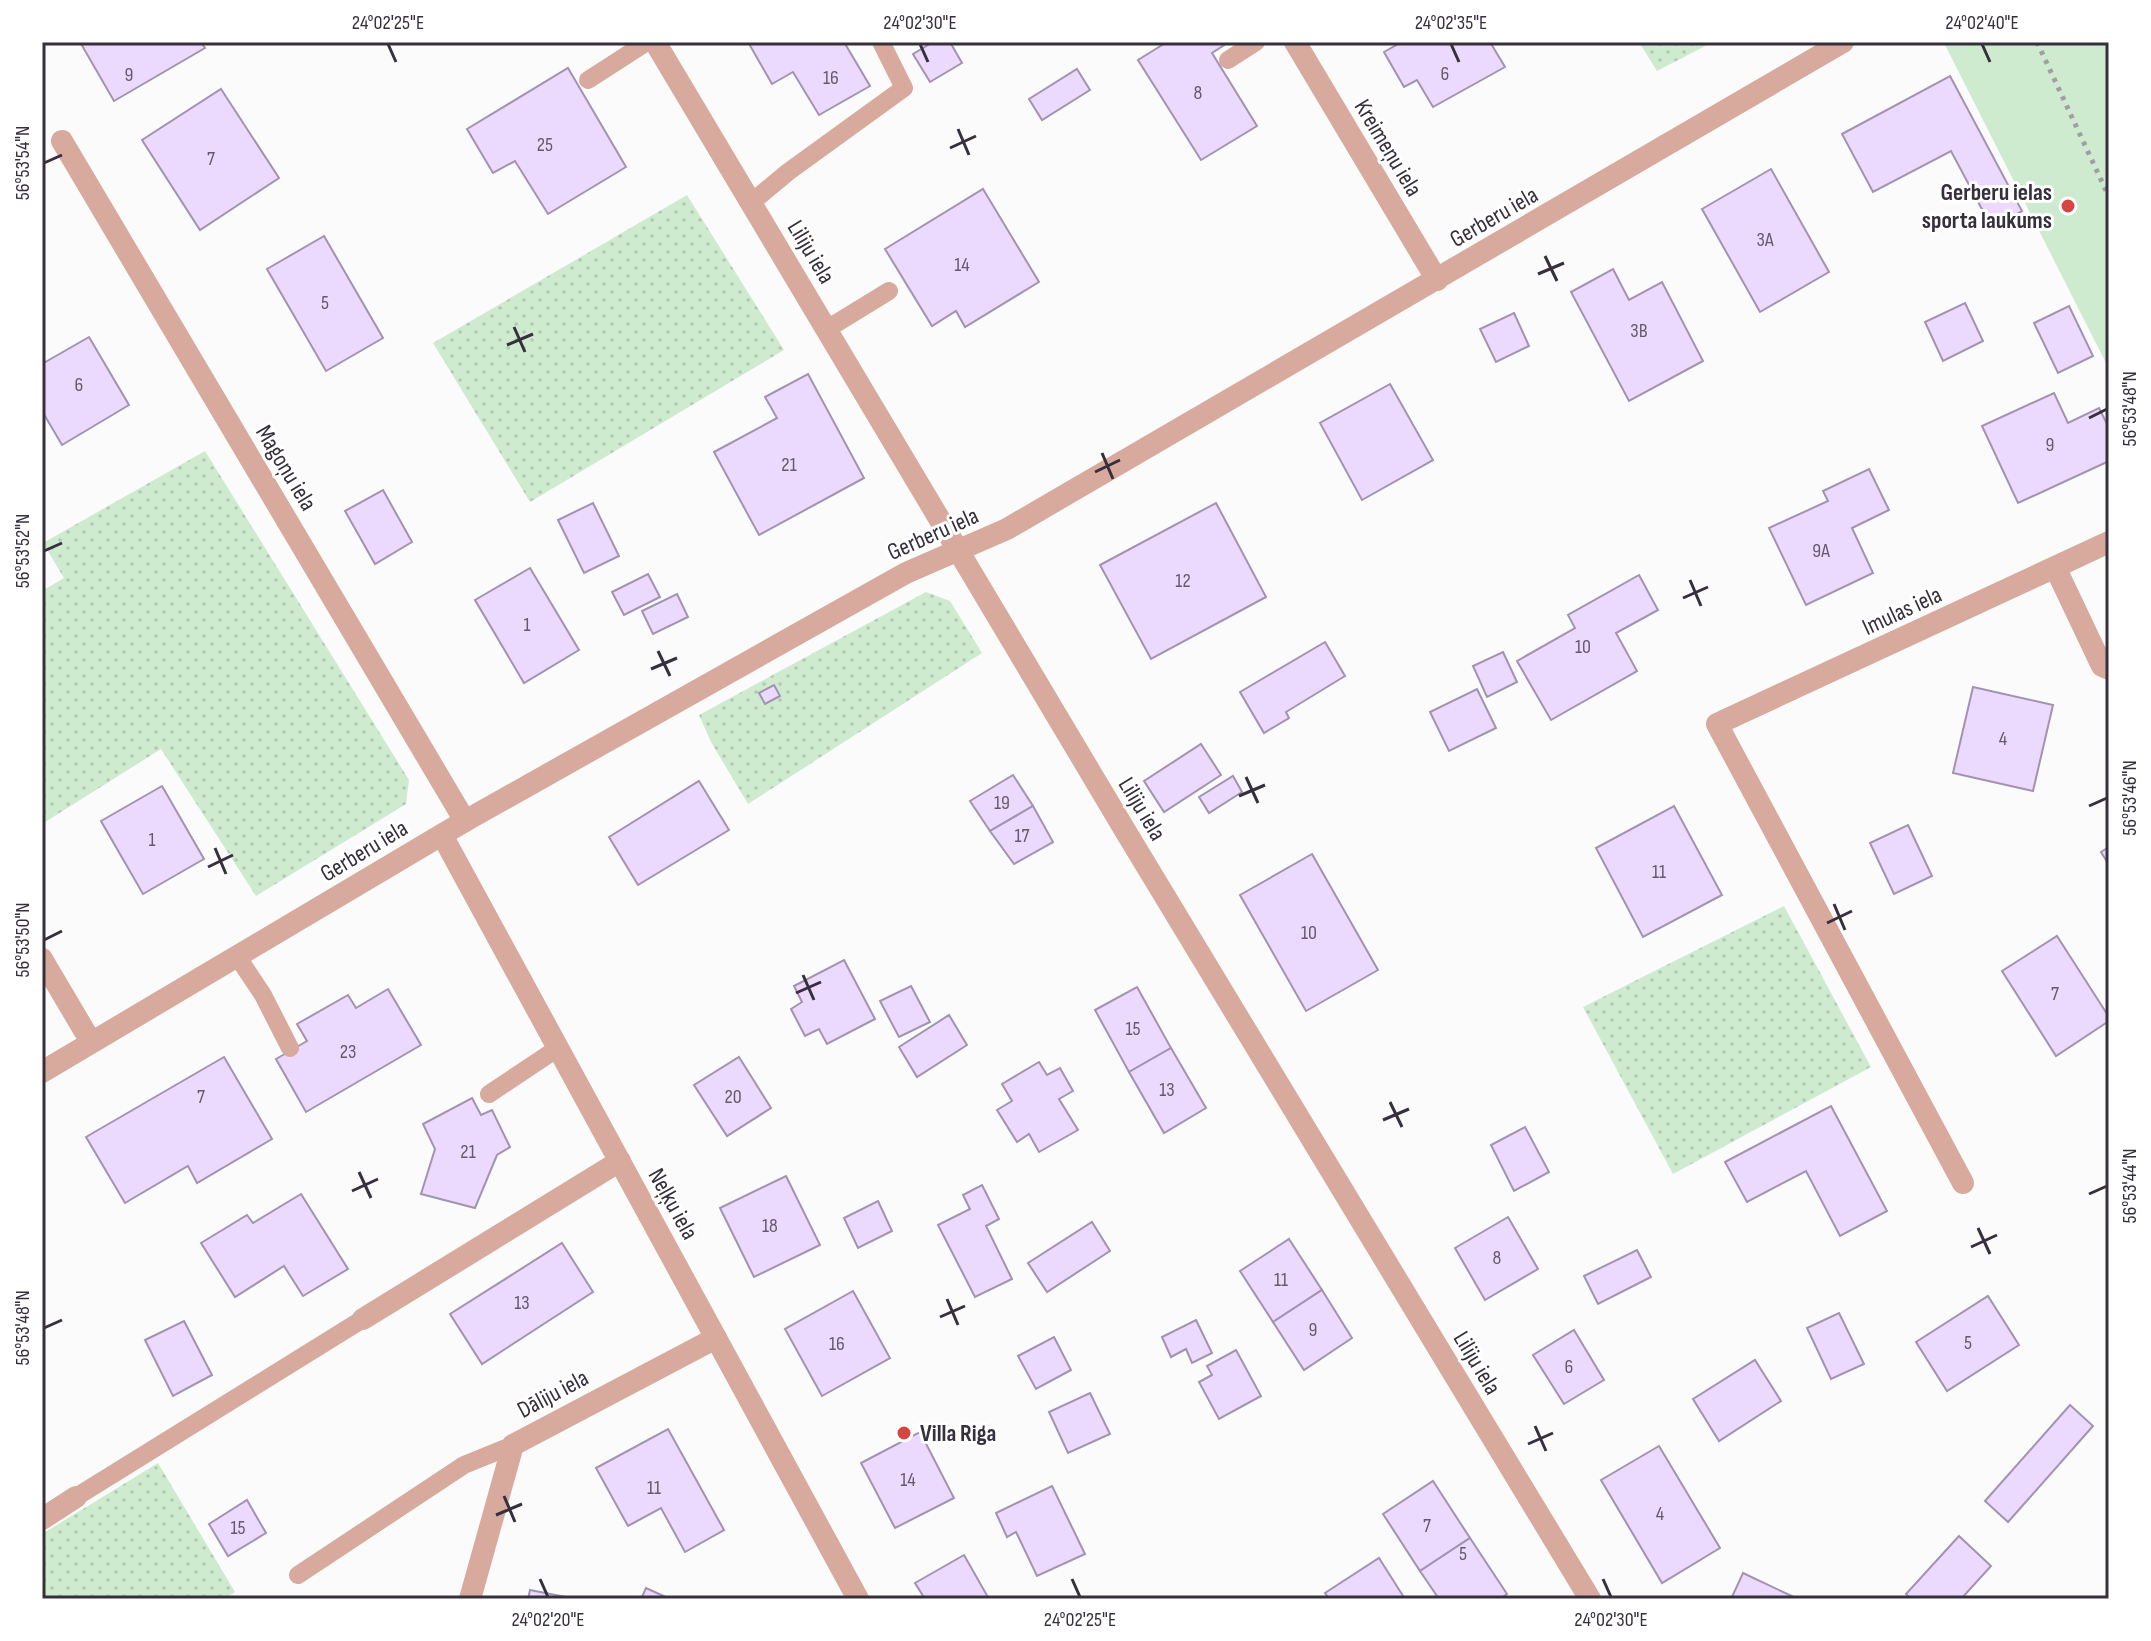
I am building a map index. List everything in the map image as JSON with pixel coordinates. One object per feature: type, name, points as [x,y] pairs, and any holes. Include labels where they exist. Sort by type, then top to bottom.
[{"type":"street","name":"Liliju iela","points":[[655,42],[1126,832],[1590,1599]]},
{"type":"street","name":"Kreimeņu iela","points":[[1295,42],[1437,280]]},
{"type":"street","name":"Gerberu iela","points":[[42,1072],[465,821],[906,573],[1007,529],[1843,42]]},
{"type":"street","name":"Magoņu iela","points":[[62,141],[465,821]]},
{"type":"street","name":"Imulas iela","points":[[1963,1183],[1717,724],[2109,542]]},
{"type":"street","points":[[2056,569],[2102,666],[2109,669]]},
{"type":"street","name":"Neļķu iela","points":[[442,835],[858,1599]]},
{"type":"street","points":[[42,959],[91,1042]]},
{"type":"street","points":[[363,1319],[620,1161]]},
{"type":"street","name":"Dāliju iela","points":[[470,1599],[513,1445],[716,1338]]},
{"type":"street","points":[[42,1519],[76,1497]]},
{"type":"lane","points":[[588,80],[647,42]]},
{"type":"lane","points":[[752,202],[904,88],[881,42]]},
{"type":"lane","points":[[1228,60],[1256,42]]},
{"type":"lane","points":[[827,329],[889,291]]},
{"type":"lane","points":[[237,956],[263,995],[290,1048]]},
{"type":"lane","points":[[489,1094],[558,1048]]},
{"type":"lane","points":[[76,1497],[363,1319]]},
{"type":"lane","points":[[298,1575],[464,1465],[513,1445]]},
{"type":"path","points":[[2037,42],[2109,197]]},
{"type":"green space","points":[[1639,42],[1713,42],[1657,71]]},
{"type":"green space","name":"Gerberu ielas sporta laukums","points":[[2109,42],[2109,369],[1944,43]]},
{"type":"green space","points":[[687,195],[784,350],[530,502],[433,343]]},
{"type":"green space","points":[[205,451],[409,780],[406,804],[256,896],[161,749],[42,824],[42,591],[64,578],[43,543]]},
{"type":"green space","points":[[926,592],[950,601],[982,653],[748,804],[711,742],[699,715]]},
{"type":"green space","points":[[1784,906],[1871,1067],[1673,1174],[1583,1007]]},
{"type":"green space","points":[[158,1463],[235,1592],[224,1599],[42,1599],[42,1534]]},
{"type":"building","points":[[80,42],[201,42],[205,48],[114,101]]},
{"type":"building","points":[[748,42],[844,42],[870,86],[819,115],[793,72],[772,84]]},
{"type":"building","points":[[933,42],[950,42],[962,63],[930,82],[913,54]]},
{"type":"building","points":[[1167,42],[1229,42],[1212,53],[1257,126],[1201,160],[1138,60]]},
{"type":"building","points":[[1396,42],[1490,42],[1505,67],[1433,107],[1417,80],[1404,87],[1384,52],[1398,44]]},
{"type":"building","points":[[568,68],[626,167],[548,214],[515,161],[493,173],[467,129]]},
{"type":"building","points":[[1077,69],[1090,90],[1042,120],[1029,99]]},
{"type":"building","points":[[1950,76],[2022,211],[1992,228],[1951,151],[1873,192],[1842,134]]},
{"type":"building","points":[[221,89],[279,178],[200,230],[142,140]]},
{"type":"building","points":[[1771,169],[1829,272],[1760,312],[1702,209]]},
{"type":"building","points":[[983,189],[1039,282],[965,327],[956,311],[932,326],[885,249]]},
{"type":"building","points":[[324,236],[383,338],[326,371],[267,269]]},
{"type":"building","points":[[1613,269],[1629,300],[1662,282],[1703,361],[1629,401],[1571,292]]},
{"type":"building","points":[[1965,303],[1983,341],[1943,361],[1925,322]]},
{"type":"building","points":[[2069,306],[2093,356],[2058,373],[2034,323]]},
{"type":"building","points":[[1514,313],[1529,346],[1496,362],[1480,329]]},
{"type":"building","points":[[89,337],[129,405],[62,445],[42,411],[42,364]]},
{"type":"building","points":[[808,374],[864,478],[759,535],[714,452],[777,418],[765,397]]},
{"type":"building","points":[[1390,384],[1433,460],[1362,500],[1320,423]]},
{"type":"building","points":[[2054,393],[2068,423],[2099,408],[2109,428],[2109,461],[2018,503],[1982,426]]},
{"type":"building","points":[[1869,469],[1889,510],[1852,528],[1873,573],[1806,605],[1769,528],[1828,501],[1823,491]]},
{"type":"building","points":[[383,490],[412,542],[375,564],[345,511]]},
{"type":"building","points":[[593,503],[619,556],[584,573],[558,520]]},
{"type":"building","points":[[1216,503],[1266,597],[1151,659],[1100,565]]},
{"type":"building","points":[[530,568],[579,650],[524,683],[475,600]]},
{"type":"building","points":[[648,574],[660,597],[624,615],[612,592]]},
{"type":"building","points":[[1639,575],[1658,610],[1616,633],[1637,671],[1551,720],[1517,661],[1575,628],[1568,615]]},
{"type":"building","points":[[677,594],[688,617],[653,634],[642,611]]},
{"type":"building","points":[[1325,642],[1345,676],[1286,712],[1289,718],[1264,733],[1240,692]]},
{"type":"building","points":[[1503,652],[1517,682],[1487,697],[1473,666]]},
{"type":"building","points":[[774,685],[780,696],[765,704],[759,693]]},
{"type":"building","points":[[1973,687],[2053,705],[2033,791],[1953,773]]},
{"type":"building","points":[[1477,689],[1496,728],[1449,751],[1430,712]]},
{"type":"building","points":[[1201,744],[1221,775],[1164,812],[1144,781]]},
{"type":"building","points":[[1013,775],[1033,806],[990,831],[970,801]]},
{"type":"building","points":[[1233,776],[1242,792],[1209,813],[1199,797]]},
{"type":"building","points":[[699,781],[729,830],[638,885],[609,837]]},
{"type":"building","points":[[162,786],[204,859],[143,894],[101,821]]},
{"type":"building","points":[[1033,806],[1053,842],[1014,864],[990,831]]},
{"type":"building","points":[[1674,806],[1722,895],[1643,937],[1596,848]]},
{"type":"building","points":[[1908,825],[1932,876],[1894,894],[1870,843]]},
{"type":"building","points":[[2109,847],[2109,865],[2101,852]]},
{"type":"building","points":[[1312,854],[1378,970],[1306,1011],[1240,895]]},
{"type":"building","points":[[2057,936],[2109,1021],[2056,1056],[2002,971]]},
{"type":"building","points":[[844,960],[875,1019],[827,1044],[819,1029],[805,1036],[791,1009],[802,1002],[794,986]]},
{"type":"building","points":[[911,986],[930,1022],[899,1037],[880,1001]]},
{"type":"building","points":[[1137,987],[1171,1048],[1129,1072],[1095,1010]]},
{"type":"building","points":[[388,989],[421,1045],[306,1112],[276,1059],[307,1041],[297,1024],[348,995],[356,1008]]},
{"type":"building","points":[[949,1015],[967,1045],[917,1077],[899,1047]]},
{"type":"building","points":[[1171,1048],[1206,1108],[1164,1133],[1129,1072]]},
{"type":"building","points":[[224,1057],[272,1139],[197,1183],[188,1166],[125,1203],[86,1137]]},
{"type":"building","points":[[739,1057],[771,1108],[727,1136],[694,1085]]},
{"type":"building","points":[[1039,1062],[1047,1075],[1060,1068],[1073,1091],[1059,1099],[1078,1130],[1039,1152],[1029,1134],[1017,1142],[997,1110],[1012,1101],[1002,1084]]},
{"type":"building","points":[[472,1098],[481,1115],[492,1110],[510,1147],[497,1155],[475,1208],[421,1194],[435,1149],[423,1124]]},
{"type":"building","points":[[1831,1106],[1887,1211],[1840,1236],[1806,1171],[1747,1202],[1725,1162]]},
{"type":"building","points":[[1525,1127],[1549,1172],[1514,1191],[1491,1145]]},
{"type":"building","points":[[786,1176],[820,1245],[754,1277],[720,1208]]},
{"type":"building","points":[[982,1185],[999,1219],[986,1226],[1012,1279],[975,1297],[938,1225],[970,1209],[963,1195]]},
{"type":"building","points":[[301,1194],[348,1269],[303,1296],[284,1266],[235,1297],[201,1243],[247,1215],[253,1223]]},
{"type":"building","points":[[878,1201],[892,1231],[858,1248],[844,1218]]},
{"type":"building","points":[[1508,1217],[1538,1269],[1485,1300],[1455,1248]]},
{"type":"building","points":[[1092,1222],[1110,1251],[1047,1292],[1028,1263]]},
{"type":"building","points":[[1289,1239],[1322,1290],[1273,1322],[1240,1271]]},
{"type":"building","points":[[562,1243],[593,1292],[482,1364],[450,1314]]},
{"type":"building","points":[[1637,1250],[1651,1277],[1598,1304],[1584,1276]]},
{"type":"building","points":[[1322,1290],[1352,1338],[1304,1370],[1273,1322]]},
{"type":"building","points":[[853,1291],[890,1358],[822,1396],[785,1329]]},
{"type":"building","points":[[1988,1296],[2019,1345],[1947,1391],[1916,1342]]},
{"type":"building","points":[[1839,1313],[1864,1364],[1831,1379],[1807,1328]]},
{"type":"building","points":[[1196,1320],[1212,1353],[1192,1363],[1186,1349],[1171,1357],[1162,1337]]},
{"type":"building","points":[[184,1321],[212,1375],[173,1396],[145,1340]]},
{"type":"building","points":[[1574,1330],[1604,1380],[1564,1404],[1533,1355]]},
{"type":"building","points":[[1054,1337],[1071,1370],[1036,1389],[1018,1356]]},
{"type":"building","points":[[1236,1350],[1261,1396],[1219,1419],[1199,1382],[1212,1375],[1207,1366]]},
{"type":"building","points":[[1755,1360],[1781,1401],[1719,1441],[1693,1399]]},
{"type":"building","points":[[1090,1393],[1110,1434],[1068,1453],[1049,1412]]},
{"type":"building","points":[[2070,1405],[2093,1426],[2008,1522],[1985,1501]]},
{"type":"building","points":[[668,1429],[724,1530],[685,1552],[661,1508],[628,1526],[596,1468]]},
{"type":"building","points":[[920,1432],[954,1498],[895,1528],[861,1463]]},
{"type":"building","points":[[1659,1446],[1720,1548],[1662,1583],[1601,1480]]},
{"type":"building","points":[[1433,1481],[1470,1538],[1420,1571],[1383,1514]]},
{"type":"building","points":[[1052,1486],[1085,1554],[1037,1576],[1016,1532],[1007,1537],[996,1513]]},
{"type":"building","points":[[247,1500],[266,1533],[228,1556],[209,1524]]},
{"type":"building","points":[[1959,1536],[1991,1566],[1961,1599],[1911,1599],[1906,1594]]},
{"type":"building","points":[[1470,1538],[1507,1594],[1500,1599],[1439,1599],[1420,1571]]},
{"type":"building","points":[[964,1555],[989,1599],[925,1599],[915,1583]]},
{"type":"building","points":[[1379,1558],[1405,1599],[1329,1599],[1325,1593]]},
{"type":"building","points":[[1743,1573],[1798,1599],[1731,1599]]},
{"type":"building","points":[[646,1588],[670,1599],[641,1599]]},
{"type":"building","points":[[530,1590],[576,1599],[528,1599]]},
{"type":"place","name":"Gerberu ielas sporta laukums","points":[[2068,206]]},
{"type":"place","name":"Villa Riga","points":[[904,1433]]}]
